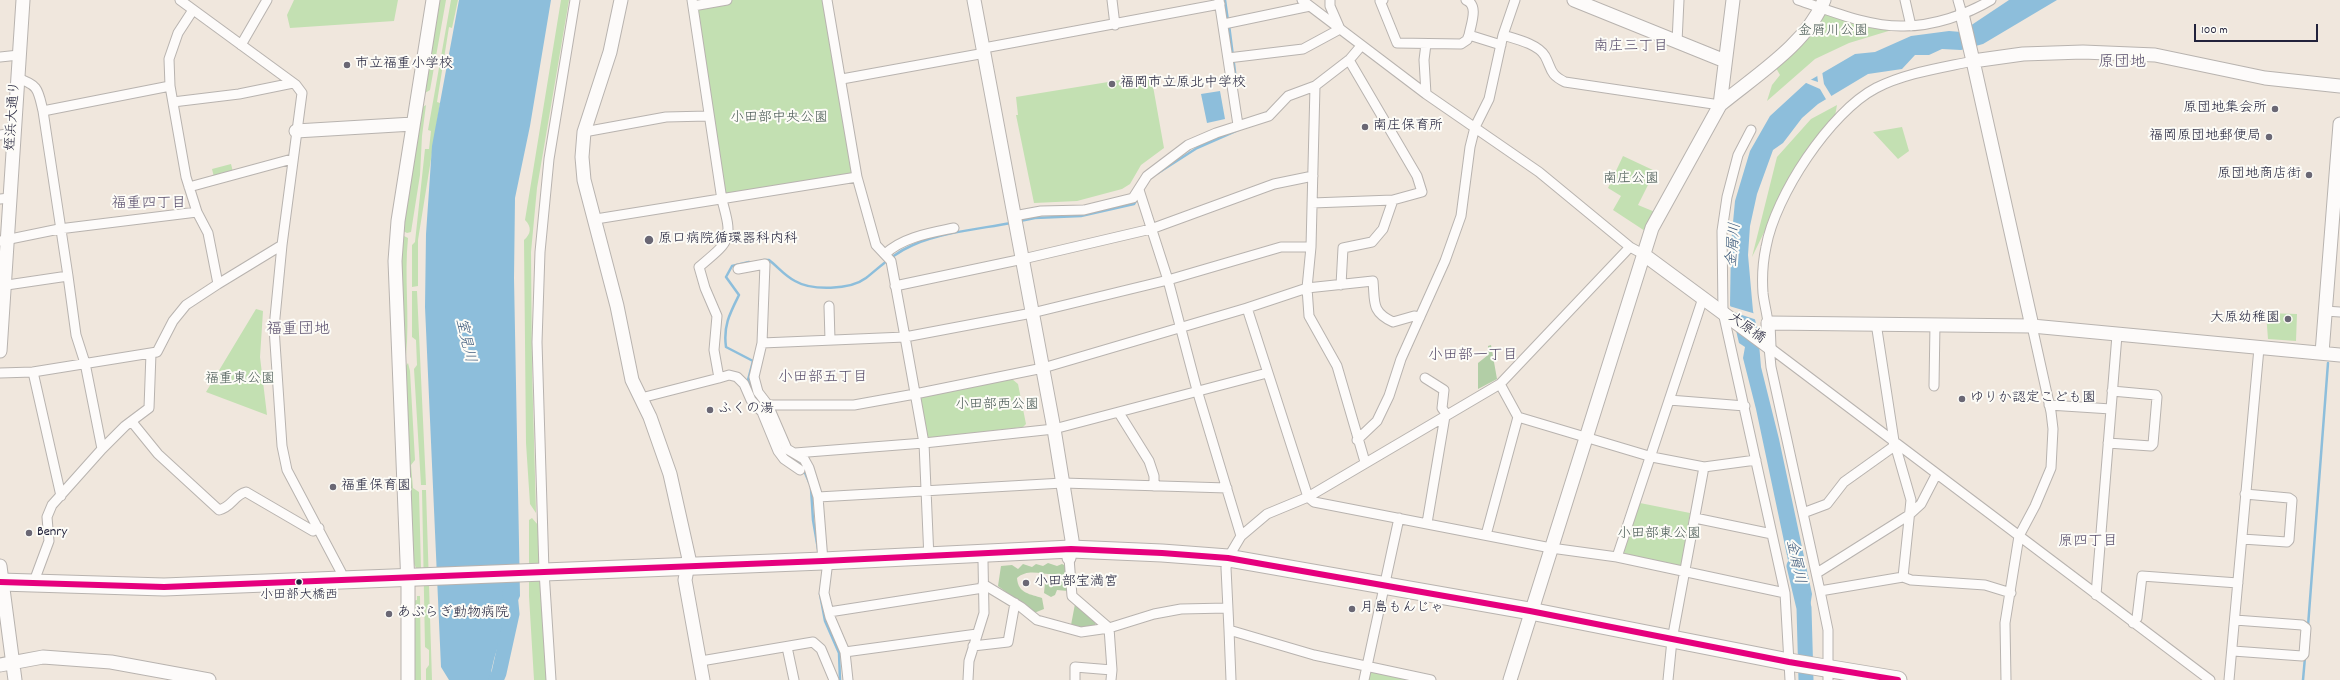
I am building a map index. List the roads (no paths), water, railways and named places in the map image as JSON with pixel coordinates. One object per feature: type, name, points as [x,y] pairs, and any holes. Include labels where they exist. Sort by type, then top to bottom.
[{"type":"highway","points":[[1,583],[165,596],[407,581],[1070,554],[1162,561],[1227,563],[1529,615],[1790,668],[1860,680]]},
{"type":"highway","points":[[929,559],[983,561],[1070,554]]},
{"type":"highway","points":[[1,583],[164,587],[342,578],[407,581]]},
{"type":"highway","points":[[1828,674],[1898,680]]},
{"type":"street","name":"姪浜大通り","points":[[0,351],[4,198],[13,133],[23,0]]},
{"type":"street","points":[[180,0],[293,83],[302,93],[292,159],[274,328],[282,446],[287,470],[319,528],[341,572],[342,578]]},
{"type":"street","points":[[408,680],[407,581],[395,261],[398,220],[433,0]]},
{"type":"street","points":[[551,680],[545,576],[537,342],[540,252],[549,159],[575,0]]},
{"type":"street","points":[[622,0],[610,52],[584,132],[582,157],[584,180],[596,219],[632,380],[650,417],[670,474],[689,560],[686,580],[701,661],[703,680]]},
{"type":"street","points":[[719,378],[714,350],[717,316],[705,288],[700,267],[729,237],[730,227],[722,200],[692,3],[727,0]]},
{"type":"street","points":[[827,0],[858,177],[876,244],[891,262],[905,337],[924,443],[929,559]]},
{"type":"street","points":[[974,0],[985,50],[1063,483],[1072,540],[1070,554],[1072,596],[1109,628],[1112,670],[1111,680]]},
{"type":"street","points":[[1112,0],[1115,25]]},
{"type":"street","points":[[1302,0],[1426,94],[1539,172],[1630,247],[1643,254]]},
{"type":"street","points":[[1330,0],[1330,6],[1340,29]]},
{"type":"street","points":[[1383,0],[1380,1],[1397,43],[1426,44],[1461,44],[1467,40],[1474,9],[1470,2],[1466,0]]},
{"type":"street","points":[[1357,440],[1377,421],[1389,396],[1401,359],[1420,318],[1461,216],[1470,147],[1475,127],[1489,99],[1501,45],[1515,0]]},
{"type":"street","points":[[1574,0],[1725,61]]},
{"type":"street","points":[[1677,42],[1680,0]]},
{"type":"street","points":[[1720,105],[1733,0]]},
{"type":"street","points":[[1798,0],[1823,4],[1871,22],[1911,26],[1962,14],[1991,0]]},
{"type":"street","points":[[1905,0],[1911,26]]},
{"type":"street","points":[[1958,0],[1972,56],[2050,405],[2053,429],[2051,468],[2035,506],[2019,536],[2005,623],[2006,680]]},
{"type":"street","points":[[240,44],[263,2]]},
{"type":"street","points":[[842,79],[1115,25],[1219,2],[1228,23],[1241,124]]},
{"type":"street","points":[[1510,680],[1529,615],[1552,548],[1652,228],[1720,105],[1796,44],[1823,4]]},
{"type":"street","points":[[1228,23],[1310,6]]},
{"type":"street","points":[[193,10],[178,33],[169,59],[170,86],[189,187],[197,212],[208,233],[218,284]]},
{"type":"street","points":[[1232,58],[1303,49],[1340,29]]},
{"type":"street","points":[[1469,34],[1501,45]]},
{"type":"street","points":[[1504,35],[1539,49],[1556,77],[1564,82],[1720,105]]},
{"type":"street","points":[[1426,44],[1424,60],[1426,94]]},
{"type":"street","points":[[1015,220],[1041,211],[1084,210],[1133,198],[1147,176],[1188,145],[1241,124],[1269,116],[1288,96],[1315,86],[1349,60],[1361,46]]},
{"type":"street","points":[[1828,674],[1828,630],[1804,513],[1771,367],[1768,323],[1763,292],[1766,247],[1782,198],[1801,167],[1836,121],[1856,101],[1876,88],[1900,78],[1972,56],[2083,52],[2154,55],[2265,78],[2340,86]]},
{"type":"street","points":[[0,57],[18,56]]},
{"type":"street","points":[[1312,203],[1393,200],[1422,192],[1413,169],[1349,60]]},
{"type":"street","points":[[17,78],[30,82],[37,88],[43,111],[59,229],[68,276],[76,335],[85,363],[102,449]]},
{"type":"street","points":[[173,102],[239,94],[293,83]]},
{"type":"street","points":[[43,111],[170,86]]},
{"type":"street","points":[[1315,86],[1311,247],[1307,288],[1309,316],[1337,366],[1357,440],[1365,462]]},
{"type":"street","points":[[584,132],[666,117],[708,116]]},
{"type":"street","points":[[296,131],[413,124]]},
{"type":"street","points":[[2322,353],[2340,124]]},
{"type":"street","points":[[1751,130],[1738,155],[1727,196],[1722,231],[1723,312],[1745,406],[1784,593],[1790,668]]},
{"type":"street","points":[[0,135],[13,133]]},
{"type":"street","points":[[189,187],[292,159]]},
{"type":"street","points":[[895,286],[1023,259],[1151,229],[1274,184],[1312,176]]},
{"type":"street","points":[[596,219],[858,177]]},
{"type":"street","points":[[1139,190],[1168,280],[1197,390],[1241,536]]},
{"type":"street","points":[[1341,285],[1343,248],[1372,242],[1383,229],[1393,200]]},
{"type":"street","points":[[3,240],[59,229],[197,212]]},
{"type":"street","points":[[885,254],[893,246],[922,235],[954,228]]},
{"type":"street","points":[[0,373],[33,372],[157,352],[173,322],[186,305],[282,245]]},
{"type":"street","points":[[762,343],[905,337],[1032,313],[1168,280],[1281,247],[1311,247]]},
{"type":"street","points":[[1231,680],[1229,630],[1226,608],[1227,563],[1241,536],[1267,514],[1308,497],[1365,462],[1500,384],[1630,247]]},
{"type":"street","name":"大原橋","points":[[1643,254],[1769,347]]},
{"type":"street","points":[[738,269],[765,264],[762,343],[754,378],[758,392],[768,405],[787,449],[804,459],[818,497],[825,565],[824,593],[829,612],[845,652],[848,680]]},
{"type":"street","points":[[2,286],[68,276]]},
{"type":"street","points":[[768,405],[854,405],[1043,368],[1247,308],[1307,288],[1373,281],[1376,306],[1380,316],[1392,322],[1414,316],[1420,318]]},
{"type":"street","points":[[1617,557],[1652,457],[1669,400],[1703,298]]},
{"type":"street","points":[[829,306],[830,340]]},
{"type":"street","points":[[1247,308],[1267,374],[1308,497],[1314,502],[1552,548],[1617,557],[1784,593]]},
{"type":"street","points":[[2325,311],[2340,312]]},
{"type":"street","points":[[1768,323],[1876,323],[2032,326],[2340,355]]},
{"type":"street","points":[[1876,323],[1894,441],[1911,500],[1903,577]]},
{"type":"street","points":[[1934,386],[1935,324]]},
{"type":"street","points":[[2096,595],[2117,335]]},
{"type":"street","points":[[1769,347],[2210,680]]},
{"type":"street","points":[[2229,680],[2259,348]]},
{"type":"street","points":[[33,584],[49,541],[47,517],[52,505],[102,449],[125,426],[149,408],[151,353]]},
{"type":"street","points":[[33,372],[61,496]]},
{"type":"street","points":[[795,453],[924,443],[1054,429],[1119,413],[1197,390],[1267,374]]},
{"type":"street","points":[[641,398],[729,375],[737,377],[744,384],[751,400],[762,412],[778,451],[784,459],[800,470]]},
{"type":"street","points":[[1425,378],[1444,390],[1442,408],[1446,416],[1427,523]]},
{"type":"street","points":[[1486,535],[1518,417],[1500,384]]},
{"type":"street","points":[[2108,443],[2151,446],[2153,444],[2157,397],[2156,395],[2112,391]]},
{"type":"street","points":[[1669,400],[1745,406]]},
{"type":"street","points":[[2050,405],[2111,409]]},
{"type":"street","points":[[1119,413],[1149,461],[1154,476],[1154,486]]},
{"type":"street","points":[[1518,417],[1586,436],[1652,457],[1704,467],[1756,460]]},
{"type":"street","points":[[132,422],[158,454],[219,510],[228,508],[240,494],[246,492],[313,531],[319,528]]},
{"type":"street","points":[[1804,513],[1827,504],[1844,482],[1893,446],[1894,441]]},
{"type":"street","points":[[1668,680],[1672,643],[1686,573],[1704,467]]},
{"type":"street","points":[[1816,573],[1909,515],[1921,504],[1936,474]]},
{"type":"street","points":[[818,497],[1063,483],[1227,488]]},
{"type":"street","points":[[2242,539],[2287,542],[2289,540],[2292,500],[2289,498],[2245,494]]},
{"type":"street","points":[[1364,680],[1398,518]]},
{"type":"street","points":[[1695,518],[1772,534]]},
{"type":"street","points":[[968,680],[969,661],[984,613],[983,561]]},
{"type":"street","points":[[2133,623],[2137,618],[2142,576],[2238,583]]},
{"type":"street","points":[[1820,591],[1903,577],[1911,580],[1985,585],[2011,593]]},
{"type":"street","points":[[1,583],[6,664],[15,680]]},
{"type":"street","points":[[829,612],[983,586],[1015,603],[1037,620],[1080,632],[1109,628],[1154,614],[1181,609],[1226,608]]},
{"type":"street","points":[[973,646],[1008,642],[1015,603]]},
{"type":"street","points":[[2232,651],[2302,656],[2305,647],[2306,628],[2302,625],[2235,620]]},
{"type":"street","points":[[1229,630],[1314,655],[1431,680]]},
{"type":"street","points":[[845,652],[977,634]]},
{"type":"street","points":[[701,661],[813,642],[821,649],[834,680]]},
{"type":"street","points":[[787,647],[794,680]]},
{"type":"street","points":[[6,664],[43,657],[111,662],[209,680]]},
{"type":"street","points":[[1075,680],[1075,667],[1112,670]]},
{"type":"water","points":[[459,0],[551,0],[530,126],[515,198],[514,278],[520,596],[506,626],[494,658],[490,680],[449,680],[441,667],[425,307],[426,234],[432,146]]},
{"type":"water","points":[[2009,0],[2057,0],[1983,44],[1961,50],[1942,49],[1929,55],[1915,55],[1902,69],[1868,74],[1818,104],[1802,118],[1783,143],[1773,150],[1757,194],[1750,226],[1748,255],[1753,311],[1758,332],[1761,367],[1779,439],[1812,594],[1803,654],[1805,680],[1799,680],[1803,589],[1792,579],[1756,409],[1743,358],[1745,347],[1739,343],[1730,305],[1731,244],[1735,201],[1750,151],[1770,116],[1807,82],[1855,54],[1875,52],[1911,36],[1949,31],[1961,32]]},
{"type":"water","points":[[1220,91],[1225,119],[1207,123],[1201,94]]},
{"type":"waterway","points":[[1225,0],[1228,21]]},
{"type":"waterway","points":[[1229,25],[1236,80]]},
{"type":"waterway","points":[[1158,173],[1197,148],[1238,130]]},
{"type":"waterway","points":[[1020,221],[1035,218],[1081,216],[1134,204],[1137,199]]},
{"type":"waterway","points":[[764,260],[769,260],[788,277],[802,284],[821,288],[841,287],[851,285],[866,278],[888,260],[913,245],[936,237],[961,231],[1011,223]]},
{"type":"waterway","points":[[749,262],[732,266],[726,277],[739,295],[726,326],[725,339],[726,347],[753,361],[748,380],[751,389]]},
{"type":"waterway","points":[[2308,626],[2328,363]]},
{"type":"waterway","points":[[785,453],[802,466],[809,482]]},
{"type":"waterway","points":[[811,488],[813,520],[818,549]]},
{"type":"waterway","name":"金屑川","points":[[1794,566],[1804,608],[1806,680]]},
{"type":"waterway","name":"室見川","points":[[496,680],[499,673],[512,614],[510,593]]},
{"type":"waterway","points":[[820,594],[825,621],[839,653],[840,680]]},
{"type":"waterway","points":[[2303,680],[2305,657]]},
{"type":"place","name":"市立福重小学校","points":[[347,65]]},
{"type":"place","name":"福岡市立原北中学校","points":[[1112,84]]},
{"type":"place","name":"原団地集会所","points":[[2275,109]]},
{"type":"place","name":"南庄保育所","points":[[1365,127]]},
{"type":"place","name":"福岡原団地郵便局","points":[[2269,137]]},
{"type":"place","name":"原団地商店街","points":[[2309,175]]},
{"type":"place","name":"原口病院循環器科内科","points":[[649,240]]},
{"type":"place","name":"大原幼稚園","points":[[2288,319]]},
{"type":"place","name":"ゆりか認定こども園","points":[[1962,399]]},
{"type":"place","name":"ふくの湯","points":[[710,410]]},
{"type":"place","name":"福重保育園","points":[[333,487]]},
{"type":"place","name":"Benry","points":[[29,533]]},
{"type":"place","name":"小田部大橋西","points":[[299,582]]},
{"type":"place","name":"小田部宝満宮","points":[[1026,583]]},
{"type":"place","name":"月島もんじゃ","points":[[1352,609]]},
{"type":"place","name":"あぶらぎ動物病院","points":[[389,614]]},
{"type":"district","name":"南庄三丁目","points":[[1631,48]]},
{"type":"district","name":"原団地","points":[[2122,64]]},
{"type":"district","name":"福重四丁目","points":[[149,205]]},
{"type":"district","name":"福重団地","points":[[298,331]]},
{"type":"district","name":"小田部一丁目","points":[[1473,357]]},
{"type":"district","name":"小田部五丁目","points":[[823,379]]},
{"type":"district","name":"原四丁目","points":[[2088,543]]},
{"type":"park label","name":"金屑川公園","points":[[1833,32]]},
{"type":"park label","name":"小田部中央公園","points":[[779,119]]},
{"type":"park label","name":"南庄公園","points":[[1631,180]]},
{"type":"park label","name":"福重東公園","points":[[240,380]]},
{"type":"park label","name":"小田部西公園","points":[[997,406]]},
{"type":"park label","name":"小田部東公園","points":[[1659,535]]}]
